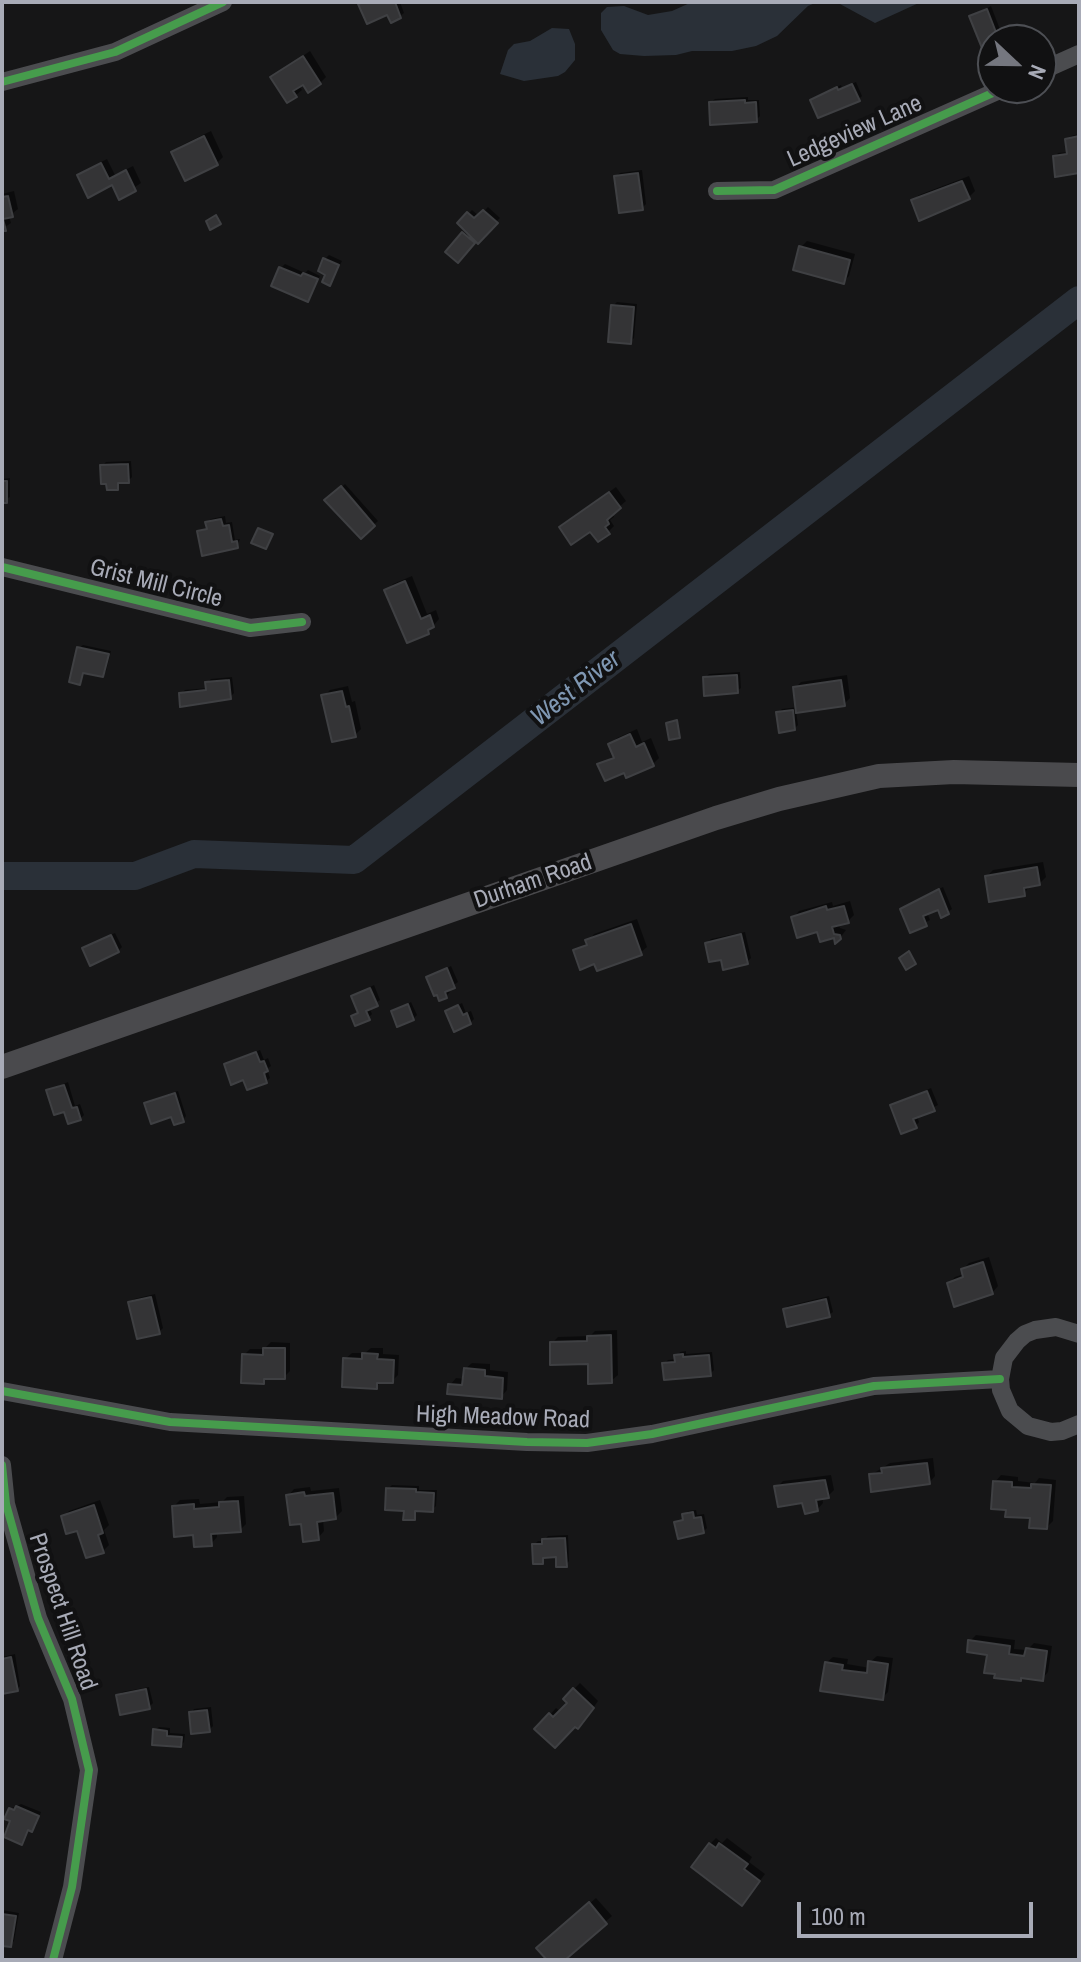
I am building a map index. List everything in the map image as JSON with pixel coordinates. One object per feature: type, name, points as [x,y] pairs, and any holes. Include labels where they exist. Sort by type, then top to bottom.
[{"type":"main road","name":"Durham Road","points":[[2,1067],[716,818],[779,799],[879,776],[954,772],[1079,775]]},
{"type":"street","points":[[2,82],[115,52],[223,2]]},
{"type":"street","points":[[1057,64],[1079,54]]},
{"type":"street","name":"Ledgeview Lane","points":[[717,191],[774,190],[977,100]]},
{"type":"street","name":"Grist Mill Circle","points":[[2,567],[250,628],[302,622]]},
{"type":"street","points":[[1079,1334],[1056,1327],[1025,1334],[1004,1358],[1000,1379],[1010,1411],[1028,1426],[1051,1432],[1079,1424]]},
{"type":"street","name":"High Meadow Road","points":[[2,1391],[170,1422],[587,1443],[652,1434],[874,1386],[1000,1379]]},
{"type":"street","name":"Prospect Hill Road","points":[[2,1465],[6,1504],[38,1618],[72,1699],[89,1770],[72,1887],[53,1960]]},
{"type":"shaded area","points":[[692,2],[921,2],[875,23],[840,4],[815,3],[777,36],[756,46],[732,51],[644,56],[620,54],[613,50],[601,30],[601,13],[607,7],[624,6],[648,15],[672,11]]},
{"type":"shaded area","points":[[552,28],[569,29],[575,44],[575,60],[565,72],[558,76],[524,81],[500,74],[508,50],[514,44],[530,41]]},
{"type":"building","points":[[395,2],[401,18],[391,23],[387,15],[367,24],[358,4]]},
{"type":"building","points":[[987,9],[993,24],[977,24],[977,36],[969,16]]},
{"type":"building","points":[[303,56],[321,84],[308,93],[303,85],[293,91],[297,97],[287,103],[270,77]]},
{"type":"building","points":[[852,84],[860,101],[818,118],[810,100],[837,87],[838,90]]},
{"type":"building","points":[[745,100],[745,103],[756,102],[757,122],[710,125],[709,102]]},
{"type":"building","points":[[204,136],[218,165],[185,181],[171,152]]},
{"type":"building","points":[[1079,136],[1079,173],[1055,177],[1053,156],[1067,154],[1065,139]]},
{"type":"building","points":[[101,163],[109,179],[126,170],[136,191],[119,200],[112,185],[88,198],[77,175]]},
{"type":"building","points":[[638,173],[643,210],[619,213],[614,176]]},
{"type":"building","points":[[962,181],[970,199],[919,221],[911,200]]},
{"type":"building","points":[[8,196],[13,217],[3,219],[6,231],[2,231],[2,197]]},
{"type":"building","points":[[483,210],[498,223],[478,244],[457,223],[467,212],[474,218]]},
{"type":"building","points":[[216,215],[221,224],[210,230],[206,221]]},
{"type":"building","points":[[462,232],[475,243],[458,263],[445,252]]},
{"type":"building","points":[[799,246],[850,260],[844,284],[793,270]]},
{"type":"building","points":[[323,258],[339,265],[330,286],[322,282],[325,275],[318,271]]},
{"type":"building","points":[[279,267],[318,279],[308,302],[271,286]]},
{"type":"building","points":[[611,305],[634,307],[631,344],[608,342]]},
{"type":"building","points":[[128,464],[129,483],[118,483],[118,490],[107,490],[106,484],[101,484],[100,465]]},
{"type":"building","points":[[2,481],[7,481],[7,503],[2,503]]},
{"type":"building","points":[[341,486],[375,526],[361,539],[324,500]]},
{"type":"building","points":[[609,492],[621,508],[607,520],[609,524],[605,527],[610,534],[598,542],[590,532],[571,545],[559,527]]},
{"type":"building","points":[[221,519],[223,526],[229,525],[232,542],[237,541],[238,548],[202,556],[197,531],[207,529],[205,522]]},
{"type":"building","points":[[258,528],[273,534],[266,549],[251,543]]},
{"type":"building","points":[[405,581],[421,619],[430,615],[434,627],[428,630],[429,634],[407,643],[384,590]]},
{"type":"building","points":[[77,647],[109,654],[103,677],[83,673],[80,685],[69,682]]},
{"type":"building","points":[[737,675],[738,693],[704,696],[703,677]]},
{"type":"building","points":[[229,680],[231,699],[180,707],[179,693],[206,690],[205,682]]},
{"type":"building","points":[[841,680],[845,706],[796,713],[793,687]]},
{"type":"building","points":[[342,691],[356,737],[332,742],[321,695]]},
{"type":"building","points":[[793,710],[795,730],[779,733],[776,712]]},
{"type":"building","points":[[677,720],[680,738],[669,740],[666,723]]},
{"type":"building","points":[[630,734],[636,747],[644,743],[654,766],[626,778],[624,773],[605,781],[597,764],[614,758],[608,744]]},
{"type":"building","points":[[1037,867],[1040,885],[1024,888],[1025,896],[989,902],[985,876]]},
{"type":"building","points":[[939,889],[949,914],[941,918],[938,910],[923,916],[927,926],[910,933],[900,909]]},
{"type":"building","points":[[826,906],[827,910],[844,906],[849,923],[832,927],[834,934],[840,935],[841,939],[835,944],[834,938],[820,942],[817,932],[797,938],[791,917]]},
{"type":"building","points":[[631,924],[642,955],[597,971],[594,964],[580,970],[573,950],[587,945],[585,940]]},
{"type":"building","points":[[741,934],[748,964],[723,970],[721,960],[709,962],[705,943]]},
{"type":"building","points":[[111,935],[119,952],[90,966],[82,948]]},
{"type":"building","points":[[909,951],[916,964],[906,970],[899,958]]},
{"type":"building","points":[[447,968],[455,988],[445,992],[447,998],[439,1001],[426,977]]},
{"type":"building","points":[[370,988],[378,1006],[366,1011],[370,1020],[355,1026],[351,1016],[358,1013],[351,996]]},
{"type":"building","points":[[408,1004],[414,1020],[397,1027],[391,1011]]},
{"type":"building","points":[[458,1005],[463,1015],[467,1013],[471,1024],[454,1032],[445,1011]]},
{"type":"building","points":[[256,1052],[268,1071],[264,1073],[267,1083],[247,1090],[243,1080],[231,1085],[224,1064]]},
{"type":"building","points":[[64,1085],[72,1108],[77,1107],[81,1120],[68,1124],[64,1112],[54,1115],[46,1090]]},
{"type":"building","points":[[927,1091],[935,1111],[913,1119],[917,1128],[901,1134],[890,1105]]},
{"type":"building","points":[[175,1093],[184,1122],[174,1125],[171,1117],[151,1124],[144,1103]]},
{"type":"building","points":[[983,1262],[993,1294],[954,1307],[947,1283],[963,1277],[961,1269]]},
{"type":"building","points":[[151,1297],[160,1334],[137,1339],[128,1302]]},
{"type":"building","points":[[826,1299],[830,1317],[787,1327],[783,1309]]},
{"type":"building","points":[[611,1335],[612,1383],[588,1384],[588,1364],[550,1365],[550,1342],[587,1341],[587,1336]]},
{"type":"building","points":[[263,1348],[285,1348],[285,1379],[264,1379],[264,1384],[241,1383],[242,1354],[263,1355]]},
{"type":"building","points":[[362,1353],[378,1354],[377,1359],[394,1360],[393,1383],[377,1383],[377,1389],[342,1387],[343,1358],[362,1359]]},
{"type":"building","points":[[683,1354],[683,1357],[709,1355],[711,1376],[664,1380],[662,1363],[675,1362],[674,1355]]},
{"type":"building","points":[[464,1368],[485,1370],[485,1376],[503,1378],[502,1399],[447,1394],[448,1384],[462,1385]]},
{"type":"building","points":[[927,1463],[930,1484],[871,1492],[869,1474],[882,1473],[881,1468]]},
{"type":"building","points":[[825,1480],[829,1498],[816,1500],[818,1511],[805,1514],[802,1503],[778,1507],[774,1486]]},
{"type":"building","points":[[993,1481],[1012,1482],[1012,1487],[1051,1485],[1047,1529],[1029,1528],[1030,1518],[1005,1517],[1006,1510],[991,1509]]},
{"type":"building","points":[[386,1488],[434,1493],[433,1512],[415,1511],[415,1520],[403,1520],[404,1511],[385,1510]]},
{"type":"building","points":[[304,1492],[305,1496],[333,1493],[336,1519],[317,1522],[319,1540],[303,1542],[301,1524],[290,1525],[286,1495]]},
{"type":"building","points":[[238,1501],[241,1532],[211,1534],[212,1546],[194,1547],[193,1535],[174,1537],[172,1506],[194,1504],[194,1509],[219,1507],[219,1502]]},
{"type":"building","points":[[94,1505],[103,1533],[98,1535],[104,1553],[86,1558],[77,1531],[66,1534],[61,1516]]},
{"type":"building","points":[[693,1512],[694,1518],[701,1517],[704,1533],[678,1539],[674,1522],[683,1520],[682,1514]]},
{"type":"building","points":[[565,1538],[567,1567],[556,1567],[556,1557],[543,1558],[543,1564],[533,1564],[532,1544],[542,1544],[542,1539]]},
{"type":"building","points":[[968,1640],[1010,1646],[1009,1654],[1024,1656],[1026,1648],[1047,1651],[1043,1681],[994,1678],[995,1674],[984,1673],[987,1655],[967,1652]]},
{"type":"building","points":[[11,1657],[18,1691],[2,1694],[2,1659]]},
{"type":"building","points":[[868,1661],[888,1664],[883,1700],[820,1691],[825,1662],[843,1665],[842,1670],[867,1673]]},
{"type":"building","points":[[573,1688],[594,1708],[578,1729],[575,1727],[555,1748],[534,1729],[549,1713],[553,1717],[567,1703],[563,1699]]},
{"type":"building","points":[[146,1689],[150,1709],[120,1715],[116,1695]]},
{"type":"building","points":[[207,1710],[210,1732],[191,1734],[189,1712]]},
{"type":"building","points":[[153,1729],[167,1731],[167,1736],[182,1737],[181,1747],[152,1745]]},
{"type":"building","points":[[16,1806],[39,1816],[32,1832],[28,1830],[22,1845],[4,1837],[10,1821],[4,1819],[9,1808],[14,1810]]},
{"type":"building","points":[[709,1843],[716,1848],[719,1843],[748,1864],[744,1869],[760,1881],[742,1906],[691,1867]]},
{"type":"building","points":[[589,1902],[607,1924],[565,1960],[547,1960],[536,1948]]},
{"type":"building","points":[[2,1914],[16,1916],[11,1947],[2,1946]]},
{"type":"waterway","name":"West River","points":[[2,876],[135,876],[194,854],[354,860],[1079,300]]},
{"type":"cycle path","points":[[2,82],[115,52],[223,2]]},
{"type":"cycle path","points":[[717,191],[774,190],[977,100]]},
{"type":"cycle path","points":[[2,567],[250,628],[302,622]]},
{"type":"cycle path","points":[[2,1391],[170,1422],[587,1443],[652,1434],[874,1386],[1000,1379]]},
{"type":"cycle path","points":[[2,1465],[6,1504],[38,1618],[72,1699],[89,1770],[72,1887],[53,1960]]}]
